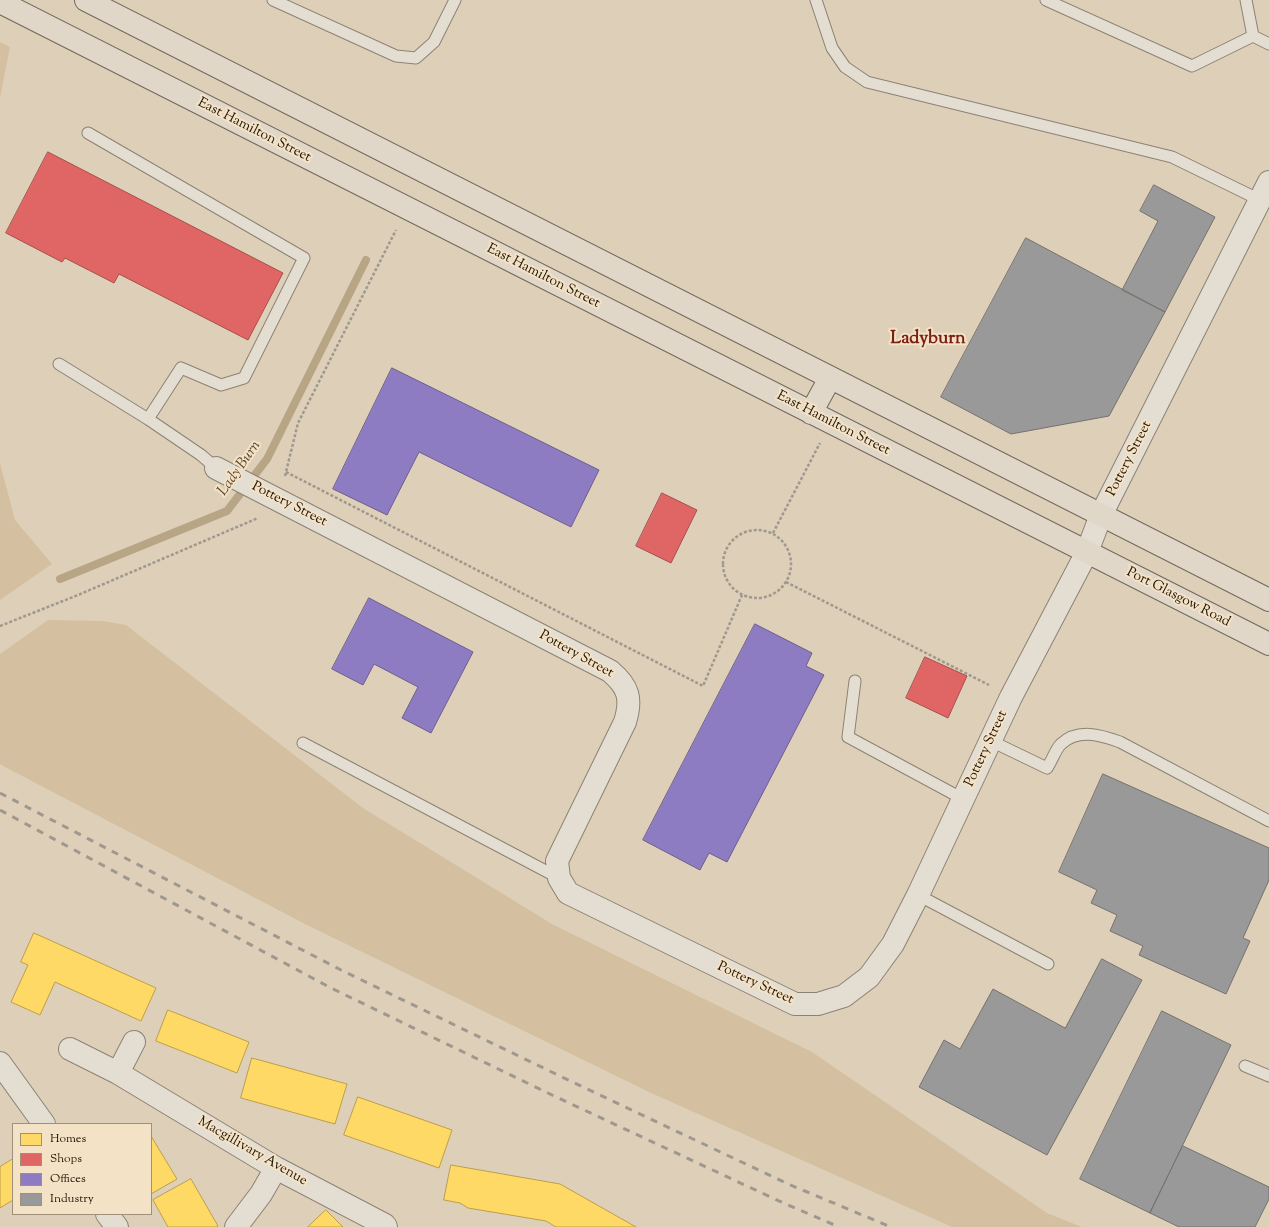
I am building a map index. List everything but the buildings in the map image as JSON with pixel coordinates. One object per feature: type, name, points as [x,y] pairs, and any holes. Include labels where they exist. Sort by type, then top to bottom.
[{"type":"highway","points":[[86,0],[1269,600]]},
{"type":"highway","name":"East Hamilton Street","points":[[2,1],[1087,552]]},
{"type":"highway","points":[[811,413],[830,378]]},
{"type":"highway","name":"Port Glasgow Road","points":[[1087,552],[1269,644]]},
{"type":"street","name":"Pottery Street","points":[[216,468],[610,672],[621,680],[628,696],[629,710],[625,722],[558,862],[559,878],[568,893],[795,1004],[818,1004],[844,996],[869,977],[893,944],[918,895],[1011,697],[1087,552],[1102,515],[1264,191]]},
{"type":"street","points":[[118,1073],[134,1042]]},
{"type":"street","name":"Macgillivary Avenue","points":[[70,1049],[118,1073],[276,1168],[385,1225],[386,1227]]},
{"type":"street","points":[[0,1063],[43,1123]]},
{"type":"street","points":[[236,1227],[260,1194],[276,1168]]},
{"type":"street","points":[[108,1215],[117,1227]]},
{"type":"lane","points":[[273,0],[396,56],[416,58],[434,42],[455,0]]},
{"type":"lane","points":[[816,0],[832,48],[845,67],[867,82],[1172,157],[1264,191]]},
{"type":"lane","points":[[1046,0],[1192,66],[1253,36]]},
{"type":"lane","points":[[1246,0],[1253,36]]},
{"type":"lane","points":[[1253,36],[1269,44]]},
{"type":"lane","points":[[88,133],[304,258],[244,378],[221,385],[181,368],[148,419]]},
{"type":"lane","points":[[59,364],[148,419],[201,455],[216,468]]},
{"type":"lane","points":[[855,681],[848,738],[963,800]]},
{"type":"lane","points":[[991,740],[1047,768],[1061,744],[1076,735],[1089,734],[1120,742],[1269,821]]},
{"type":"lane","points":[[303,743],[559,878]]},
{"type":"lane","points":[[918,895],[1048,964]]},
{"type":"lane","points":[[1245,1066],[1269,1076]]},
{"type":"path","points":[[773,533],[831,423]]},
{"type":"path","points":[[286,472],[703,686],[742,594]]},
{"type":"path","points":[[752,529],[764,529],[773,533],[782,540],[788,550],[791,561],[790,572],[786,582],[779,590],[771,595],[761,598],[752,598],[742,594],[733,588],[726,580],[723,570],[723,558],[726,548],[732,539],[752,529]]},
{"type":"path","points":[[786,582],[1011,697]]},
{"type":"shaded area","points":[[0,42],[10,47],[0,98]]},
{"type":"shaded area","points":[[0,463],[15,520],[52,564],[0,600]]},
{"type":"shaded area","points":[[48,620],[103,621],[126,625],[363,808],[552,924],[812,1052],[1047,1213],[1082,1227],[952,1227],[651,1093],[305,924],[3,766],[0,764],[0,654]]},
{"type":"waterway","name":"Lady Burn","points":[[60,579],[227,511],[267,459],[366,260]]},
{"type":"railway","points":[[0,793],[341,970],[788,1184],[891,1227]]},
{"type":"railway","points":[[0,810],[331,988],[552,1095],[779,1201],[839,1227]]},
{"type":"district","name":"Ladyburn","points":[[928,340]]}]
